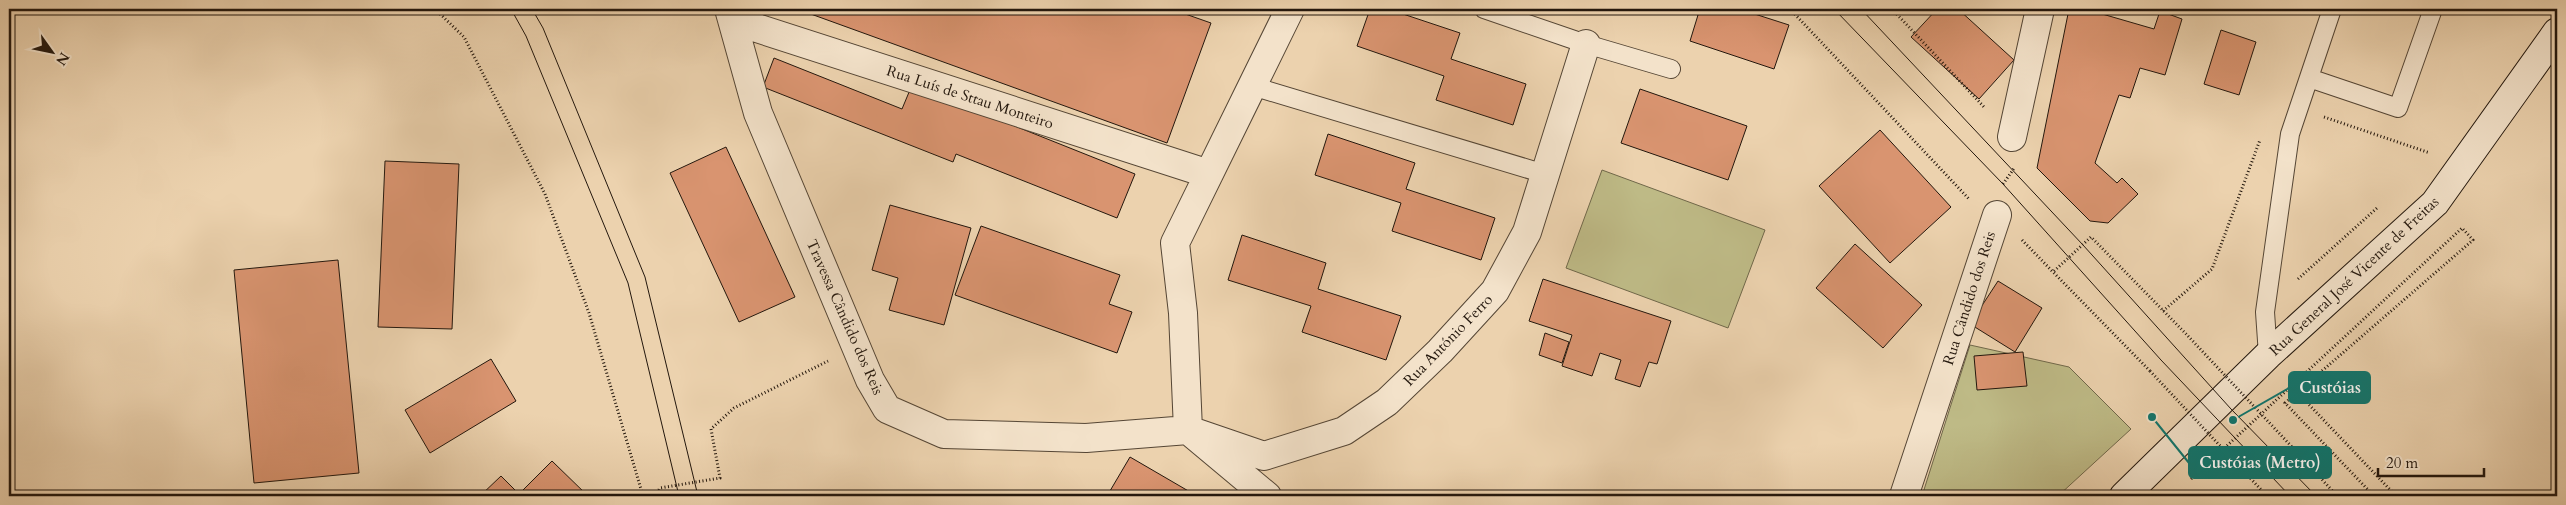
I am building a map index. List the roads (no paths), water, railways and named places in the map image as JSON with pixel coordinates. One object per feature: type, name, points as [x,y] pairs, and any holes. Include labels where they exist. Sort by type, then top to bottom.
[{"type":"street","points":[[2012,137],[2040,9]]},
{"type":"street","points":[[1267,496],[1188,430],[1183,313],[1175,243],[1252,86],[1280,11]]},
{"type":"street","name":"Rua Luís de Sttau Monteiro","points":[[730,14],[1209,174]]},
{"type":"street","name":"Travessa Cândido dos Reis","points":[[730,14],[758,113],[870,380],[887,409],[944,434],[1086,438],[1188,430]]},
{"type":"street","name":"Rua General José Vicente de Freitas","points":[[2124,496],[2268,356],[2435,202],[2557,32]]},
{"type":"street","name":"Rua António Ferro","points":[[1188,430],[1264,456],[1344,431],[1387,402],[1440,351],[1496,291],[1527,232],[1586,44]]},
{"type":"street","name":"Rua Cândido dos Reis","points":[[1904,496],[1996,220]]},
{"type":"lane","points":[[1484,9],[1586,44],[1671,69]]},
{"type":"lane","points":[[2268,356],[2265,312],[2290,134],[2332,9]]},
{"type":"lane","points":[[2309,78],[2398,108],[2433,9]]},
{"type":"lane","points":[[1252,86],[1545,174]]},
{"type":"tram line","points":[[511,9],[526,36],[628,283],[679,496]]},
{"type":"tram line","points":[[532,9],[543,28],[645,277],[698,496]]},
{"type":"tram line","points":[[1834,9],[2003,184],[2161,360],[2290,496]]},
{"type":"tram line","points":[[1861,9],[2083,245],[2231,409],[2316,496]]},
{"type":"place","name":"Custóias (Metro)","points":[[2152,417]]},
{"type":"place","name":"Custóias","points":[[2233,420]]}]
